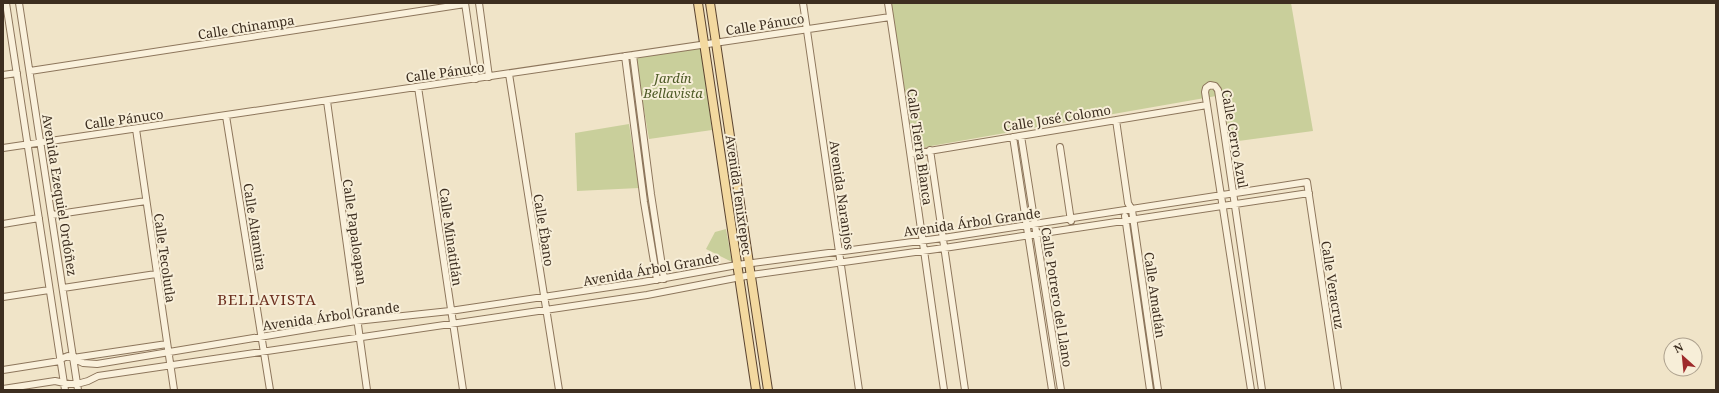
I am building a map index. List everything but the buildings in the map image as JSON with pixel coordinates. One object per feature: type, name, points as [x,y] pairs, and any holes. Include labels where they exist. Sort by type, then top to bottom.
[{"type":"main road","name":"Avenida Tenixtepec","points":[[698,3],[756,388]]},
{"type":"main road","name":"Avenida Tenixtepec","points":[[710,3],[750,263],[767,388]]},
{"type":"main road","points":[[756,388],[767,388]]},
{"type":"street","name":"Avenida Ezequiel Ordóñez","points":[[6,3],[64,390]]},
{"type":"street","name":"Avenida Ezequiel Ordóñez","points":[[20,3],[78,387]]},
{"type":"street","points":[[479,3],[489,77]]},
{"type":"street","name":"Avenida Naranjos","points":[[803,3],[859,390]]},
{"type":"street","name":"Calle Tierra Blanca","points":[[888,3],[944,390]]},
{"type":"street","points":[[465,4],[476,79]]},
{"type":"street","name":"Calle Chinampa","points":[[30,71],[465,4]]},
{"type":"street","name":"Calle Pánuco","points":[[3,148],[890,17]]},
{"type":"street","points":[[633,55],[664,278]]},
{"type":"street","points":[[625,56],[644,202],[657,280]]},
{"type":"street","points":[[3,75],[17,73]]},
{"type":"street","name":"Calle Ébano","points":[[509,74],[559,390]]},
{"type":"street","name":"Calle Cerro Azul","points":[[1251,390],[1205,92],[1206,88],[1210,85],[1215,86],[1218,90],[1262,390]]},
{"type":"street","name":"Calle Minatitlán","points":[[418,87],[450,311],[463,390]]},
{"type":"street","name":"Calle Papaloapan","points":[[327,101],[356,321],[367,390]]},
{"type":"street","name":"Calle José Colomo","points":[[911,154],[1207,105]]},
{"type":"street","name":"Calle Altamira","points":[[226,116],[270,390]]},
{"type":"street","name":"Calle Amatlán","points":[[1116,120],[1128,204],[1132,210],[1158,390]]},
{"type":"street","name":"Calle Tecolutla","points":[[136,129],[174,390]]},
{"type":"street","name":"Calle Potrero del Llano","points":[[1021,136],[1060,390]]},
{"type":"street","name":"Calle Potrero del Llano","points":[[1012,137],[1052,390]]},
{"type":"street","points":[[1060,147],[1072,229]]},
{"type":"street","points":[[930,150],[965,390]]},
{"type":"street","points":[[1214,154],[1227,152]]},
{"type":"street","points":[[1217,170],[1229,168]]},
{"type":"street","points":[[1020,183],[1028,181]]},
{"type":"street","name":"Avenida Árbol Grande","points":[[73,358],[76,361],[90,364],[356,321],[450,311],[657,280],[750,263],[1026,226],[1307,182]]},
{"type":"street","name":"Calle Veracruz","points":[[1307,182],[1338,390]]},
{"type":"street","name":"Avenida Árbol Grande","points":[[3,388],[55,381],[78,387],[98,376],[170,367],[359,337],[647,295],[751,275],[944,248],[1309,193]]},
{"type":"street","points":[[52,215],[146,201]]},
{"type":"street","name":"Calle Amatlán","points":[[1128,204],[1125,211],[1125,220],[1150,390]]},
{"type":"street","points":[[3,224],[39,218]]},
{"type":"street","points":[[63,288],[156,274]]},
{"type":"street","points":[[3,297],[49,290]]},
{"type":"street","points":[[1240,318],[1251,317]]},
{"type":"street","points":[[3,370],[60,361],[68,356],[73,358],[167,344]]},
{"type":"green space","points":[[891,3],[1291,3],[1313,131],[1231,142],[1222,95],[914,149]]},
{"type":"green space","name":"Jardín Bellavista","points":[[701,47],[712,130],[649,139],[635,57]]},
{"type":"green space","points":[[629,124],[639,188],[577,191],[575,133]]},
{"type":"green space","points":[[726,229],[732,262],[706,249],[715,232]]},
{"type":"district","name":"BELLAVISTA","points":[[267,300]]}]
